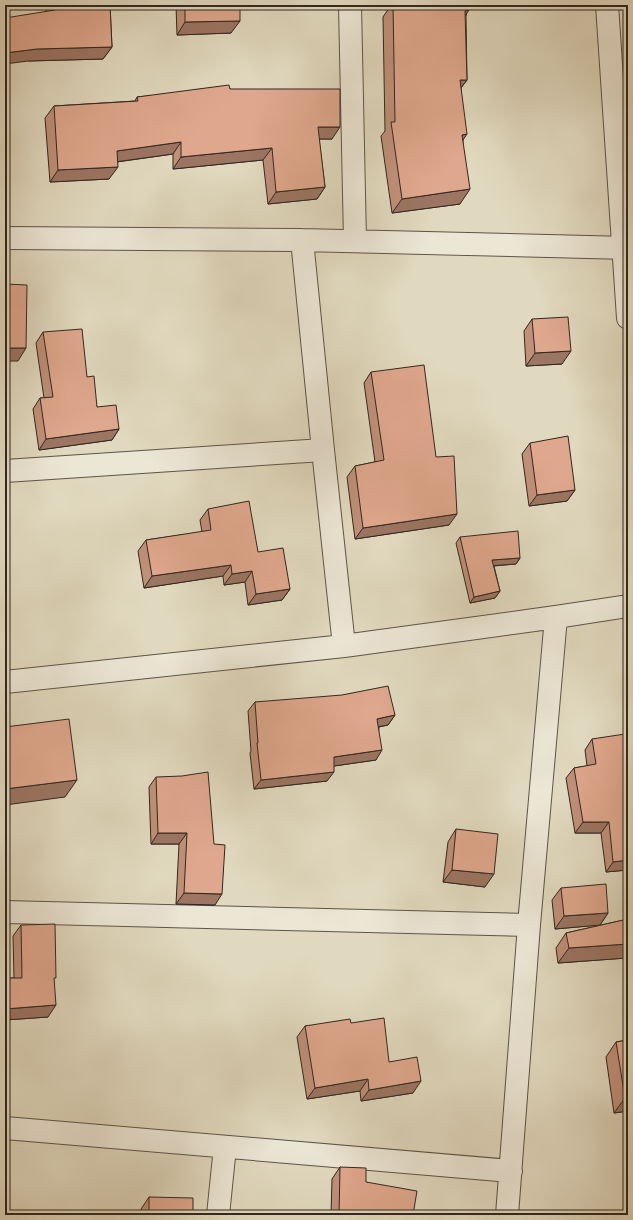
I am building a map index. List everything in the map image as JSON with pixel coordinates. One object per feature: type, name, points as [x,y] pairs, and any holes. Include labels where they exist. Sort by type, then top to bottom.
[{"type":"street","points":[[350,5],[355,241]]},
{"type":"street","points":[[607,5],[625,248],[628,318]]},
{"type":"street","points":[[5,238],[302,240],[625,248]]},
{"type":"street","points":[[302,240],[322,450],[344,646]]},
{"type":"street","points":[[5,471],[322,450]]},
{"type":"street","points":[[5,682],[344,646],[628,606]]},
{"type":"street","points":[[507,1215],[529,925],[556,617]]},
{"type":"street","points":[[5,912],[529,925]]},
{"type":"street","points":[[5,1128],[510,1171]]},
{"type":"street","points":[[218,1215],[225,1147]]},
{"type":"building","points":[[55,5],[110,5],[112,47],[37,49],[5,53],[5,18],[55,10]]},
{"type":"building","points":[[185,5],[240,5],[240,21],[185,22]]},
{"type":"building","points":[[393,5],[469,5],[469,10],[465,11],[467,80],[460,80],[467,134],[462,135],[470,189],[402,199],[391,122],[395,122]]},
{"type":"building","points":[[229,85],[230,89],[340,89],[340,127],[318,127],[325,187],[276,192],[272,148],[181,157],[181,142],[117,151],[118,167],[58,170],[54,106],[138,101],[137,97]]},
{"type":"building","points":[[5,284],[27,285],[26,348],[5,348]]},
{"type":"building","points":[[568,317],[571,351],[535,353],[532,319]]},
{"type":"building","points":[[82,329],[87,377],[94,376],[97,407],[116,405],[119,429],[46,439],[40,398],[53,397],[43,332]]},
{"type":"building","points":[[424,365],[436,457],[454,456],[457,514],[363,528],[355,466],[384,460],[371,372]]},
{"type":"building","points":[[568,436],[575,490],[537,495],[530,443]]},
{"type":"building","points":[[249,501],[258,552],[283,548],[290,589],[256,594],[252,571],[232,574],[231,565],[152,576],[146,540],[211,530],[208,509]]},
{"type":"building","points":[[518,531],[520,558],[492,560],[500,591],[474,597],[460,537]]},
{"type":"building","points":[[388,686],[395,715],[377,719],[382,750],[334,757],[334,772],[261,780],[255,702],[342,695]]},
{"type":"building","points":[[69,719],[77,780],[5,789],[5,727]]},
{"type":"building","points":[[625,734],[628,758],[628,860],[613,862],[609,822],[583,822],[574,768],[596,764],[592,739]]},
{"type":"building","points":[[208,772],[214,844],[225,845],[222,894],[184,893],[187,833],[158,833],[156,777],[182,776]]},
{"type":"building","points":[[456,829],[498,834],[494,874],[452,870]]},
{"type":"building","points":[[606,884],[608,913],[564,916],[561,888]]},
{"type":"building","points":[[628,919],[628,944],[569,948],[566,933]]},
{"type":"building","points":[[55,924],[56,978],[54,978],[56,1005],[5,1009],[5,978],[22,978],[21,925]]},
{"type":"building","points":[[384,1018],[389,1062],[417,1057],[421,1081],[369,1090],[368,1079],[315,1088],[305,1026],[350,1019],[351,1023]]},
{"type":"building","points":[[628,1040],[628,1097],[625,1098],[616,1042]]},
{"type":"building","points":[[340,1167],[366,1168],[366,1182],[417,1191],[413,1215],[339,1215]]},
{"type":"building","points":[[149,1197],[193,1198],[193,1215],[149,1215]]}]
